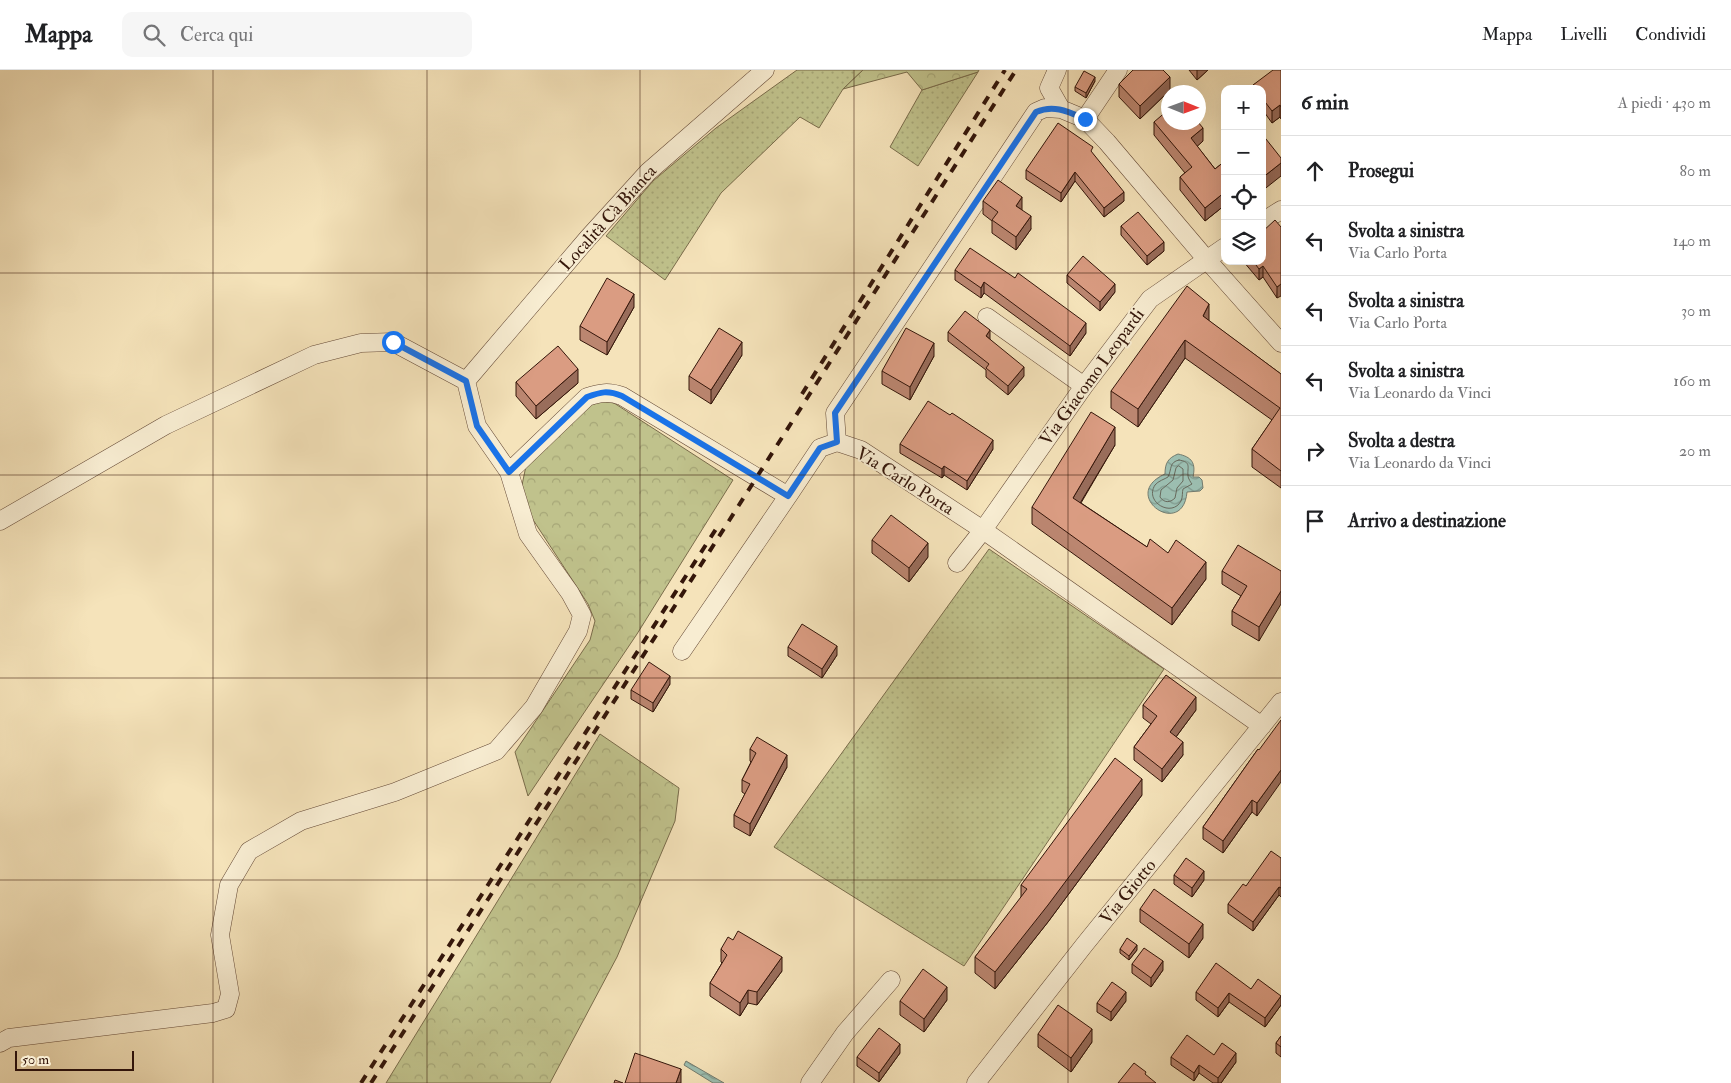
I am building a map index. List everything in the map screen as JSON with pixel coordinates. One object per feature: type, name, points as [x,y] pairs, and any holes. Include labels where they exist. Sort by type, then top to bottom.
[{"type":"street","name":"Località Cà Bianca","points":[[466,381],[588,238],[648,172],[765,70]]},
{"type":"street","points":[[1057,70],[1049,88],[1061,109]]},
{"type":"street","points":[[1085,119],[1111,72]]},
{"type":"street","points":[[837,442],[835,413],[1036,112],[1045,108],[1061,109],[1085,119],[1107,142],[1206,260],[1281,343]]},
{"type":"street","points":[[1265,220],[1281,210]]},
{"type":"street","name":"Via Giacomo Leopardi","points":[[957,563],[983,530],[1084,386],[1150,299],[1221,250]]},
{"type":"street","points":[[987,317],[1084,386]]},
{"type":"street","points":[[0,521],[166,425],[314,355],[361,343],[393,342],[466,381],[477,426],[509,472],[528,534],[570,594],[582,615],[578,631],[534,708],[496,751],[396,792],[301,821],[249,852],[229,885],[220,935],[230,994],[226,1009],[213,1013],[9,1038],[0,1043]]},
{"type":"street","points":[[509,472],[587,397],[610,392],[622,396],[788,496]]},
{"type":"street","name":"Via Carlo Porta","points":[[682,651],[820,448],[837,442],[861,450],[983,530],[1262,726]]},
{"type":"street","name":"Via Giotto","points":[[976,1083],[1085,944],[1281,702]]},
{"type":"street","points":[[810,1083],[845,1033],[891,980]]},
{"type":"green space","points":[[797,70],[863,70],[843,89],[819,128],[800,117],[721,193],[665,280],[606,236],[653,181],[716,128]]},
{"type":"green space","points":[[863,70],[979,70],[978,72],[922,90],[907,72],[843,89]]},
{"type":"green space","points":[[978,72],[918,166],[890,147],[922,90]]},
{"type":"green space","points":[[602,401],[614,403],[733,480],[637,634],[528,796],[515,752],[590,640],[595,621],[588,604],[526,509],[522,485],[526,466],[588,406]]},
{"type":"green space","points":[[989,549],[1164,669],[964,966],[774,847]]},
{"type":"green space","points":[[600,734],[679,788],[675,821],[617,957],[550,1083],[386,1083]]},
{"type":"water","points":[[1178,454],[1192,461],[1194,468],[1193,477],[1199,477],[1202,480],[1203,488],[1200,491],[1187,492],[1183,506],[1175,512],[1166,513],[1157,509],[1150,502],[1148,492],[1152,483],[1165,474],[1168,461]]},
{"type":"water","points":[[686,1061],[724,1083],[713,1083],[684,1065]]},
{"type":"building","points":[[1133,70],[1163,70],[1170,77],[1140,106],[1119,84]]},
{"type":"building","points":[[1273,70],[1281,70],[1281,107],[1280,105],[1272,111],[1266,103],[1266,85],[1253,85]]},
{"type":"building","points":[[1084,71],[1095,77],[1086,93],[1075,87]]},
{"type":"building","points":[[1161,116],[1161,130],[1201,130],[1191,138],[1215,169],[1221,164],[1221,195],[1205,208],[1180,177],[1192,167],[1154,122]]},
{"type":"building","points":[[1058,123],[1093,147],[1091,151],[1124,192],[1104,208],[1075,172],[1061,193],[1026,170]]},
{"type":"building","points":[[1266,139],[1281,158],[1281,163],[1266,175]]},
{"type":"building","points":[[998,180],[1022,197],[1016,206],[1031,216],[1016,237],[992,220],[998,212],[983,201]]},
{"type":"building","points":[[1138,212],[1164,242],[1147,256],[1121,226]]},
{"type":"building","points":[[1275,220],[1281,227],[1281,284],[1277,287],[1263,266],[1259,269],[1256,265],[1266,265],[1266,228]]},
{"type":"building","points":[[970,248],[1015,278],[1018,273],[1086,323],[1070,346],[984,282],[981,288],[955,270]]},
{"type":"building","points":[[1083,256],[1115,284],[1100,302],[1067,275]]},
{"type":"building","points":[[607,278],[634,294],[607,342],[580,326]]},
{"type":"building","points":[[1187,286],[1209,304],[1203,316],[1281,374],[1281,471],[1252,449],[1280,408],[1185,340],[1138,409],[1111,391]]},
{"type":"building","points":[[965,311],[990,330],[986,336],[1024,367],[1008,386],[986,368],[989,364],[948,332]]},
{"type":"building","points":[[719,328],[742,342],[711,390],[689,376]]},
{"type":"building","points":[[906,328],[934,343],[910,387],[882,371]]},
{"type":"building","points":[[558,346],[578,369],[536,406],[516,382]]},
{"type":"building","points":[[928,401],[950,415],[952,413],[993,440],[967,481],[944,466],[942,469],[900,444]]},
{"type":"building","points":[[1091,412],[1115,427],[1073,498],[1147,547],[1150,539],[1168,553],[1176,540],[1206,562],[1172,608],[1032,507]]},
{"type":"building","points":[[891,515],[928,543],[909,568],[872,540]]},
{"type":"building","points":[[1238,545],[1281,571],[1281,591],[1259,627],[1232,611],[1247,586],[1222,571]]},
{"type":"building","points":[[802,624],[837,646],[822,669],[788,647]]},
{"type":"building","points":[[649,662],[670,676],[653,703],[631,690]]},
{"type":"building","points":[[1166,675],[1196,697],[1170,732],[1183,742],[1162,769],[1134,747],[1157,716],[1143,705]]},
{"type":"building","points":[[1281,720],[1281,770],[1257,803],[1252,800],[1223,841],[1203,827],[1258,749]]},
{"type":"building","points":[[757,737],[787,755],[750,824],[734,815],[750,784],[742,780],[756,753],[750,749]]},
{"type":"building","points":[[1115,758],[1142,779],[1048,905],[995,972],[975,957],[1027,889],[1021,885]]},
{"type":"building","points":[[1271,851],[1281,858],[1281,888],[1279,887],[1253,922],[1228,904],[1243,884],[1246,886]]},
{"type":"building","points":[[1186,858],[1204,871],[1192,888],[1174,875]]},
{"type":"building","points":[[1154,889],[1203,924],[1189,944],[1140,909]]},
{"type":"building","points":[[738,931],[782,957],[757,992],[748,990],[740,1003],[710,983],[727,955],[721,949],[728,937],[733,940]]},
{"type":"building","points":[[1127,938],[1137,945],[1129,956],[1120,949]]},
{"type":"building","points":[[1144,948],[1163,961],[1151,978],[1132,964]]},
{"type":"building","points":[[1216,963],[1251,989],[1258,979],[1281,996],[1265,1018],[1229,993],[1218,1008],[1196,992]]},
{"type":"building","points":[[923,969],[947,987],[924,1019],[900,1001]]},
{"type":"building","points":[[1112,982],[1126,992],[1111,1012],[1097,1003]]},
{"type":"building","points":[[1058,1005],[1092,1029],[1071,1058],[1038,1034]]},
{"type":"building","points":[[879,1028],[900,1044],[879,1073],[857,1057]]},
{"type":"building","points":[[1187,1035],[1214,1055],[1222,1043],[1236,1053],[1218,1078],[1199,1065],[1194,1073],[1171,1057]]},
{"type":"building","points":[[1281,1036],[1281,1047],[1276,1043]]},
{"type":"building","points":[[635,1053],[681,1069],[676,1083],[625,1083]]},
{"type":"building","points":[[1134,1063],[1146,1072],[1145,1074],[1156,1083],[1118,1083]]},
{"type":"railway","points":[[802,394],[1005,70]]},
{"type":"railway","points":[[371,1083],[1016,70]]},
{"type":"railway","points":[[361,1083],[716,529]]},
{"type":"route","points":[[393,342],[466,381],[477,426],[509,472],[587,397],[610,392],[622,396],[788,496],[820,448],[837,442],[835,413],[1036,112],[1045,108],[1061,109],[1085,119]]}]
